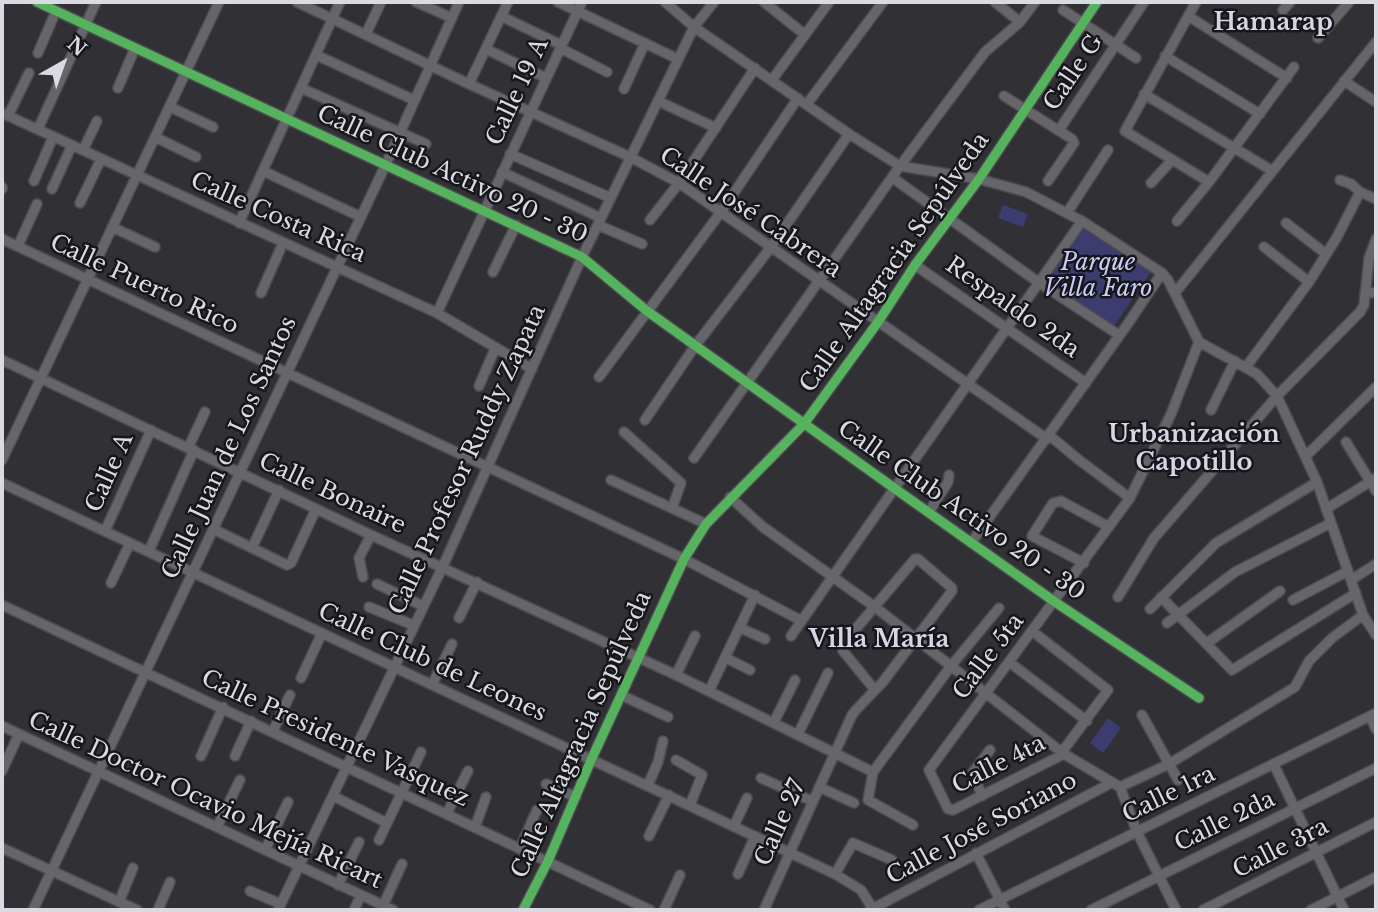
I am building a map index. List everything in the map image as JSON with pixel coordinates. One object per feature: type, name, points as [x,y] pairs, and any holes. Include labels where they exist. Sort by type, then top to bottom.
[{"type":"street","name":"Calle Club Activo 20 - 30","points":[[37,2],[582,257],[647,311],[804,424],[971,543],[1199,698]]},
{"type":"street","points":[[38,130],[96,2]]},
{"type":"street","points":[[2,460],[219,2]]},
{"type":"street","name":"Calle José Cabrera","points":[[297,2],[468,84],[630,157],[679,183],[1048,437],[1130,498]]},
{"type":"street","points":[[239,223],[340,2]]},
{"type":"street","points":[[366,34],[381,2]]},
{"type":"street","points":[[416,2],[452,18]]},
{"type":"street","name":"Calle Juan de Los Santos","points":[[33,910],[460,2]]},
{"type":"street","points":[[468,84],[508,2]]},
{"type":"street","points":[[558,2],[678,59]]},
{"type":"street","name":"Calle 19 A","points":[[437,313],[582,2]]},
{"type":"street","points":[[665,2],[694,27],[849,134],[901,166],[979,179],[1026,192],[1082,221],[1162,273],[1199,342],[1246,368],[1266,382],[1277,396],[1317,482],[1349,576],[1376,635]]},
{"type":"street","name":"Calle Profesor Ruddy Zapata","points":[[280,907],[443,566],[582,257],[694,27],[714,2]]},
{"type":"street","points":[[764,2],[804,34]]},
{"type":"street","points":[[772,79],[828,2]]},
{"type":"street","points":[[807,104],[883,2]]},
{"type":"street","points":[[995,2],[1020,22]]},
{"type":"street","points":[[694,458],[985,52],[1020,22],[1035,2]]},
{"type":"street","name":"Calle Altagracia Sepúlveda","points":[[523,910],[548,861],[592,758],[684,559],[706,523],[804,424],[979,179],[1097,2]]},
{"type":"street","name":"Calle G","points":[[1059,130],[1144,2]]},
{"type":"street","points":[[1196,2],[1125,131],[1209,182]]},
{"type":"street","points":[[1318,38],[1349,2]]},
{"type":"street","points":[[1063,10],[1136,58]]},
{"type":"street","points":[[38,52],[57,11]]},
{"type":"street","points":[[501,16],[607,72]]},
{"type":"street","points":[[1188,16],[1286,78]]},
{"type":"street","points":[[1175,293],[1376,42]]},
{"type":"street","points":[[624,89],[645,43]]},
{"type":"street","points":[[118,88],[135,48]]},
{"type":"street","points":[[486,49],[546,78]]},
{"type":"street","points":[[316,55],[414,100]]},
{"type":"street","points":[[1165,56],[1260,114]]},
{"type":"street","points":[[1177,221],[1294,67]]},
{"type":"street","points":[[650,220],[679,183],[755,68]]},
{"type":"street","points":[[5,114],[29,73]]},
{"type":"street","points":[[1344,81],[1376,102]]},
{"type":"street","points":[[301,89],[426,145]]},
{"type":"street","points":[[1144,94],[1271,170]]},
{"type":"street","points":[[1004,96],[1072,138],[1074,143],[1048,181]]},
{"type":"street","points":[[599,377],[721,212],[798,98]]},
{"type":"street","points":[[658,101],[716,128]]},
{"type":"street","points":[[170,107],[213,127]]},
{"type":"street","name":"Calle Costa Rica","points":[[5,114],[437,313],[532,369]]},
{"type":"street","points":[[83,150],[97,121]]},
{"type":"street","points":[[645,420],[695,346],[771,247],[849,134]]},
{"type":"street","points":[[34,181],[53,137]]},
{"type":"street","points":[[155,137],[196,157]]},
{"type":"street","points":[[52,189],[72,145]]},
{"type":"street","points":[[1067,213],[1108,150]]},
{"type":"street","points":[[510,154],[611,198]]},
{"type":"street","points":[[80,203],[101,159]]},
{"type":"street","points":[[1151,183],[1172,160]]},
{"type":"street","points":[[263,171],[360,217]]},
{"type":"street","points":[[502,172],[642,244]]},
{"type":"street","points":[[893,178],[1038,282],[1119,335]]},
{"type":"street","points":[[1340,180],[1376,199]]},
{"type":"street","points":[[1246,368],[1308,282],[1360,192]]},
{"type":"street","points":[[18,246],[37,204]]},
{"type":"street","points":[[791,636],[1082,221]]},
{"type":"street","points":[[1286,223],[1326,254]]},
{"type":"street","points":[[493,272],[516,225]]},
{"type":"street","points":[[112,227],[155,247]]},
{"type":"street","name":"Calle Puerto Rico","points":[[2,239],[684,559],[800,620]]},
{"type":"street","points":[[1118,597],[1154,538],[1277,396],[1360,312],[1364,305],[1369,258],[1376,239]]},
{"type":"street","points":[[261,293],[282,243]]},
{"type":"street","points":[[1264,247],[1308,282]]},
{"type":"street","name":"Respaldo 2da","points":[[915,265],[1086,383]]},
{"type":"street","points":[[971,543],[1162,273]]},
{"type":"street","points":[[1366,292],[1376,293]]},
{"type":"street","name":"Calle 5ta","points":[[951,810],[929,770],[1130,498],[1171,414],[1199,342]]},
{"type":"street","points":[[479,386],[495,349]]},
{"type":"street","name":"Calle Bonaire","points":[[2,360],[371,535],[638,657],[873,772]]},
{"type":"street","points":[[1211,410],[1235,362]]},
{"type":"street","points":[[1306,456],[1376,387]]},
{"type":"street","points":[[149,551],[205,412]]},
{"type":"street","name":"Calle A","points":[[105,531],[150,430]]},
{"type":"street","points":[[624,432],[681,483],[672,508]]},
{"type":"street","points":[[1346,442],[1373,480],[1376,491]]},
{"type":"street","points":[[929,512],[948,482],[949,475]]},
{"type":"street","points":[[611,480],[706,523]]},
{"type":"street","points":[[1326,509],[1373,480]]},
{"type":"street","points":[[1150,609],[1216,543],[1317,482]]},
{"type":"street","name":"Calle Club de Leones","points":[[2,484],[835,874],[860,890],[872,909]]},
{"type":"street","points":[[252,548],[279,490]]},
{"type":"street","points":[[730,497],[763,527],[915,637],[1063,753],[1115,785],[1176,910]]},
{"type":"street","points":[[1084,563],[1032,536],[1053,503],[1057,500],[1109,527]]},
{"type":"street","points":[[213,528],[289,564],[316,509]]},
{"type":"street","points":[[1167,623],[1235,572],[1331,523]]},
{"type":"street","points":[[363,578],[359,558],[371,535]]},
{"type":"street","points":[[111,583],[130,543]]},
{"type":"street","name":"Calle 27","points":[[764,910],[852,716],[953,589],[916,559],[875,607]]},
{"type":"street","points":[[1293,600],[1376,564]]},
{"type":"street","points":[[459,618],[477,582]]},
{"type":"street","points":[[377,584],[423,606]]},
{"type":"street","points":[[1207,643],[1280,591]]},
{"type":"street","points":[[1161,597],[1232,670],[1356,593]]},
{"type":"street","points":[[709,691],[755,595]]},
{"type":"street","name":"Calle Presidente Vasquez","points":[[2,605],[650,910]]},
{"type":"street","points":[[369,607],[414,625]]},
{"type":"street","points":[[875,607],[842,644],[842,648],[875,690]]},
{"type":"street","points":[[913,825],[868,800],[873,772],[951,666],[999,608]]},
{"type":"street","name":"Calle José Soriano","points":[[872,909],[976,853],[1115,785],[1169,764],[1295,687],[1309,661],[1332,638],[1369,618]]},
{"type":"street","points":[[740,628],[765,639]]},
{"type":"street","points":[[1032,631],[1108,690],[1063,753]]},
{"type":"street","points":[[300,678],[322,633]]},
{"type":"street","points":[[676,675],[695,636]]},
{"type":"street","points":[[432,685],[452,644]]},
{"type":"street","points":[[726,658],[750,670]]},
{"type":"street","points":[[1009,662],[1087,721]]},
{"type":"street","points":[[798,734],[828,673]]},
{"type":"street","points":[[774,722],[795,680]]},
{"type":"street","points":[[273,731],[290,695]]},
{"type":"street","points":[[621,695],[668,718]]},
{"type":"street","points":[[201,756],[223,708]]},
{"type":"street","points":[[1142,715],[1178,779]]},
{"type":"street","points":[[1373,715],[1376,729]]},
{"type":"street","name":"Calle 1ra","points":[[979,910],[1373,715]]},
{"type":"street","points":[[236,756],[251,721]]},
{"type":"street","name":"Calle Doctor Ocavio Mejía Ricart","points":[[2,726],[393,910]]},
{"type":"street","points":[[2,771],[19,734]]},
{"type":"street","points":[[648,785],[663,741]]},
{"type":"street","points":[[982,796],[973,772],[990,750]]},
{"type":"street","points":[[379,840],[421,752]]},
{"type":"street","name":"Calle 4ta","points":[[951,810],[1063,753]]},
{"type":"street","points":[[676,760],[702,775],[690,805]]},
{"type":"street","points":[[1274,765],[1344,910]]},
{"type":"street","name":"Calle 2da","points":[[1091,910],[1376,768]]},
{"type":"street","points":[[447,813],[468,771]]},
{"type":"street","points":[[761,778],[812,801]]},
{"type":"street","points":[[217,827],[240,780]]},
{"type":"street","points":[[546,784],[576,797]]},
{"type":"street","points":[[819,787],[854,803]]},
{"type":"street","points":[[649,836],[668,795]]},
{"type":"street","points":[[332,796],[387,823]]},
{"type":"street","points":[[475,827],[486,797]]},
{"type":"street","points":[[734,826],[747,798]]},
{"type":"street","points":[[265,850],[288,802]]},
{"type":"street","points":[[520,848],[537,810]]},
{"type":"street","name":"Calle 3ra","points":[[1203,910],[1376,822]]},
{"type":"street","points":[[738,874],[755,836]]},
{"type":"street","points":[[338,885],[359,842]]},
{"type":"street","points":[[835,874],[853,843],[892,860]]},
{"type":"street","points":[[2,848],[137,910]]},
{"type":"street","points":[[976,853],[1005,910]]},
{"type":"street","points":[[383,906],[402,864]]},
{"type":"street","points":[[119,902],[133,868]]},
{"type":"street","points":[[664,910],[681,875]]},
{"type":"street","points":[[1311,910],[1376,877]]},
{"type":"street","points":[[158,910],[170,882]]},
{"type":"street","points":[[250,891],[280,907]]},
{"type":"street","points":[[354,910],[361,895]]},
{"type":"green space","points":[[1003,205],[1028,214],[1023,227],[998,218]]},
{"type":"green space","name":"Parque Villa Faro","points":[[1083,225],[1151,272],[1112,329],[1044,281]]},
{"type":"green space","points":[[1108,718],[1121,728],[1103,753],[1090,743]]},
{"type":"cycle path","points":[[37,2],[582,257],[647,311],[894,488],[1055,602],[1199,698]]},
{"type":"cycle path","points":[[523,910],[548,861],[592,758],[684,559],[706,524],[804,424],[979,179],[1097,2]]},
{"type":"district","name":"Hamarap","points":[[1273,23]]},
{"type":"district","name":"Urbanización Capotillo","points":[[1194,449]]},
{"type":"district","name":"Villa María","points":[[879,640]]}]
